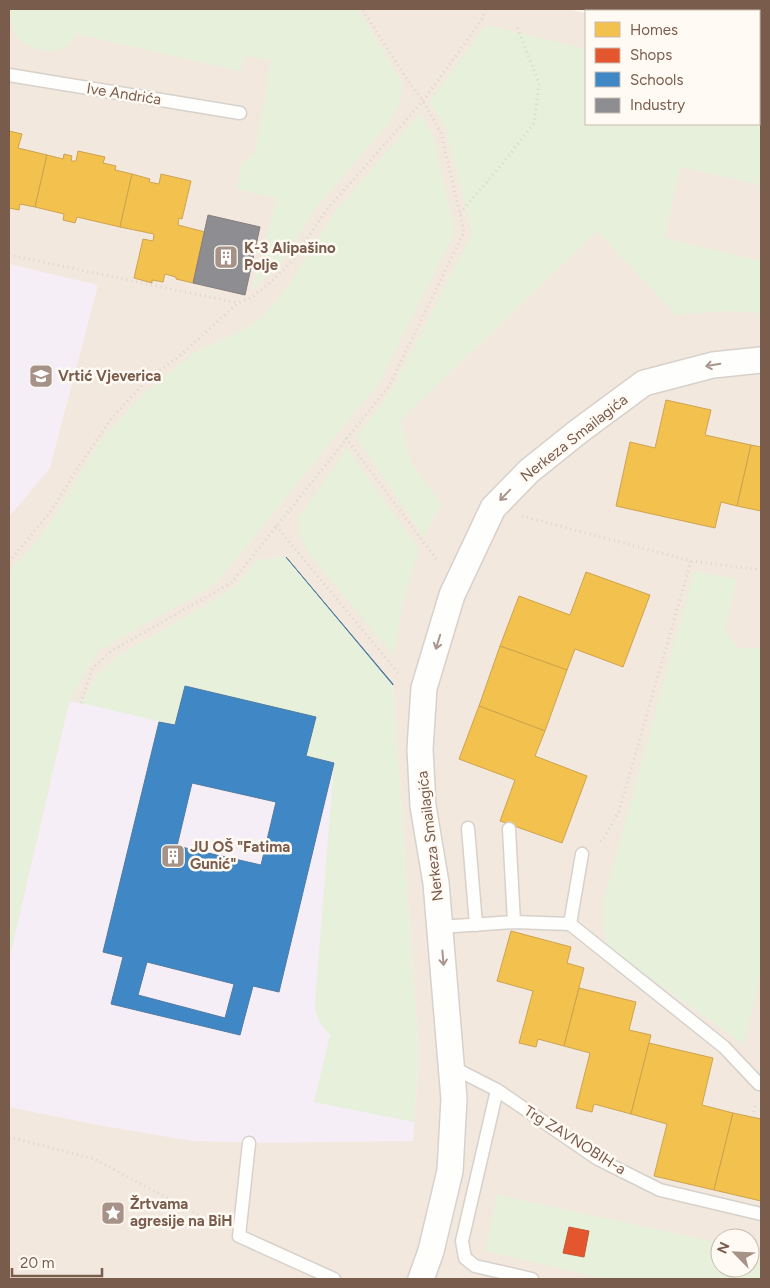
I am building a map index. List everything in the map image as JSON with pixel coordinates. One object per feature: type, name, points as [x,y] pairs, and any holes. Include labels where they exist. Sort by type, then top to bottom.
[{"type":"street","name":"Nerkeza Smailagića","points":[[421,1279],[431,1251],[450,1171],[454,1099],[436,883],[424,806],[420,749],[424,688],[452,595],[493,508],[529,471],[579,431],[644,383],[713,365],[761,360]]},
{"type":"lane","name":"Ive Andrića","points":[[9,75],[240,113]]},
{"type":"lane","points":[[468,828],[476,925]]},
{"type":"lane","points":[[509,829],[514,922]]},
{"type":"lane","points":[[570,924],[582,854]]},
{"type":"lane","points":[[440,927],[514,922],[570,924],[724,1047],[761,1084]]},
{"type":"lane","name":"Trg ZAVNOBIH-a","points":[[452,1067],[497,1090],[598,1159],[660,1190],[761,1214]]},
{"type":"lane","points":[[497,1090],[462,1241],[465,1258],[475,1266],[532,1279]]},
{"type":"lane","points":[[249,1143],[238,1236],[334,1279]]},
{"type":"path","points":[[81,703],[92,669],[111,650],[231,582],[389,386],[464,232],[441,133],[423,101],[362,9]]},
{"type":"path","points":[[9,562],[51,511],[78,466],[111,419],[146,382],[183,353],[238,303],[251,298],[290,264],[328,208],[423,101],[483,18],[484,9]]},
{"type":"path","points":[[460,214],[534,123],[539,83],[517,27]]},
{"type":"path","points":[[9,255],[238,303]]},
{"type":"path","points":[[346,438],[439,563]]},
{"type":"path","points":[[519,516],[690,561],[761,570]]},
{"type":"path","points":[[276,526],[400,676],[424,688]]},
{"type":"path","points":[[582,854],[604,838],[619,811],[690,561]]},
{"type":"path","points":[[9,1137],[94,1159],[238,1236]]},
{"type":"shaded area","points":[[9,9],[567,9],[585,13],[585,125],[760,125],[761,54],[761,1279],[9,1279]]},
{"type":"shaded area","name":"Vrtić Vjeverica","points":[[9,264],[98,285],[50,468],[9,517]]},
{"type":"shaded area","points":[[286,557],[393,685],[419,1054],[413,1141],[262,1143],[192,1141],[9,1107],[9,960],[69,702],[81,703],[98,673],[118,656],[234,588],[257,560]]},
{"type":"green space","points":[[10,9],[358,9],[401,80],[401,99],[390,122],[317,207],[281,264],[251,291],[277,198],[236,189],[242,164],[255,153],[271,60],[245,56],[241,71],[76,34],[71,42],[61,50],[46,51],[30,47],[15,35],[9,15]]},
{"type":"green space","points":[[486,25],[585,49],[585,125],[760,125],[761,91],[761,185],[680,167],[665,238],[761,261],[761,313],[725,311],[676,315],[597,231],[401,420],[411,462],[441,504],[424,537],[356,437],[392,389],[472,233],[445,126],[429,102]]},
{"type":"green space","points":[[420,113],[434,138],[455,232],[379,383],[216,584],[97,652],[69,702],[9,959],[9,571],[37,541],[56,514],[99,442],[144,393],[192,354],[243,330],[262,317],[287,288],[335,212]]},
{"type":"green space","points":[[347,448],[419,549],[403,604],[394,656],[307,552],[300,536],[299,517]]},
{"type":"green space","points":[[286,557],[393,685],[419,1054],[414,1122],[314,1102],[330,1035],[323,1028],[319,1020],[315,1001],[334,763],[306,756],[316,717],[185,686],[175,725],[81,703],[98,673],[118,656],[234,588],[257,560]]},
{"type":"green space","points":[[694,571],[737,579],[725,629],[738,648],[761,648],[761,970],[744,1045],[608,948],[603,923],[604,898]]},
{"type":"green space","points":[[497,1195],[710,1241],[710,1278],[760,1278],[761,1252],[761,1279],[606,1279],[485,1251]]},
{"type":"building: Homes","points":[[9,131],[22,134],[18,148],[47,155],[35,207],[20,204],[19,210],[9,208]]},
{"type":"building: Homes","points":[[78,151],[105,157],[103,163],[116,166],[115,170],[132,174],[120,227],[77,217],[75,223],[63,220],[64,214],[35,207],[47,155],[63,159],[64,154],[72,156],[71,161],[76,161]]},
{"type":"building: Homes","points":[[132,174],[150,179],[149,182],[159,184],[161,174],[191,181],[182,219],[179,218],[178,225],[205,232],[193,283],[165,274],[163,282],[152,280],[152,283],[134,278],[143,239],[153,241],[154,234],[120,227]]},
{"type":"building: Homes","points":[[666,400],[711,410],[705,435],[751,445],[737,506],[721,502],[715,528],[616,506],[630,442],[655,448]]},
{"type":"building: Homes","points":[[751,445],[761,447],[761,511],[737,506]]},
{"type":"building: Homes","points":[[586,572],[650,595],[623,667],[575,649],[567,670],[500,646],[519,596],[570,615]]},
{"type":"building: Homes","points":[[500,646],[567,670],[545,731],[479,706]]},
{"type":"building: Homes","points":[[479,706],[545,731],[535,756],[587,776],[562,843],[500,821],[515,780],[459,759]]},
{"type":"building: Homes","points":[[511,931],[571,947],[567,963],[584,968],[564,1046],[538,1039],[536,1047],[519,1043],[533,991],[497,981]]},
{"type":"building: Homes","points":[[579,988],[636,1002],[629,1030],[651,1035],[631,1114],[594,1104],[592,1112],[576,1108],[590,1053],[564,1046]]},
{"type":"building: Homes","points":[[649,1043],[713,1058],[702,1105],[733,1113],[714,1190],[654,1176],[667,1124],[631,1114]]},
{"type":"building: Homes","points":[[733,1113],[761,1119],[761,1201],[714,1190]]},
{"type":"building: Shops","points":[[569,1227],[589,1231],[584,1257],[563,1253]]},
{"type":"building: Schools","points":[[286,557],[393,684],[393,685]]},
{"type":"building: Schools","name":"JU OŠ \"Fatima Gunić\"","points":[[185,686],[316,717],[306,756],[334,763],[279,992],[253,986],[240,1035],[111,1004],[123,957],[103,952],[159,722],[175,725]],"holes":[[[192,783],[276,802],[261,865],[177,846]],[[147,962],[234,984],[225,1018],[138,995]]]},
{"type":"building: Industry","name":"K-3 Alipašino Polje","points":[[208,215],[260,227],[245,295],[193,283]]},
{"type":"place","name":"K-3 Alipašino Polje","points":[[226,257]]},
{"type":"place","name":"Vrtić Vjeverica","points":[[41,376]]},
{"type":"place","name":"JU OŠ \"Fatima Gunić\"","points":[[173,856]]},
{"type":"place","name":"Žrtvama agresije na BiH","points":[[113,1213]]}]
